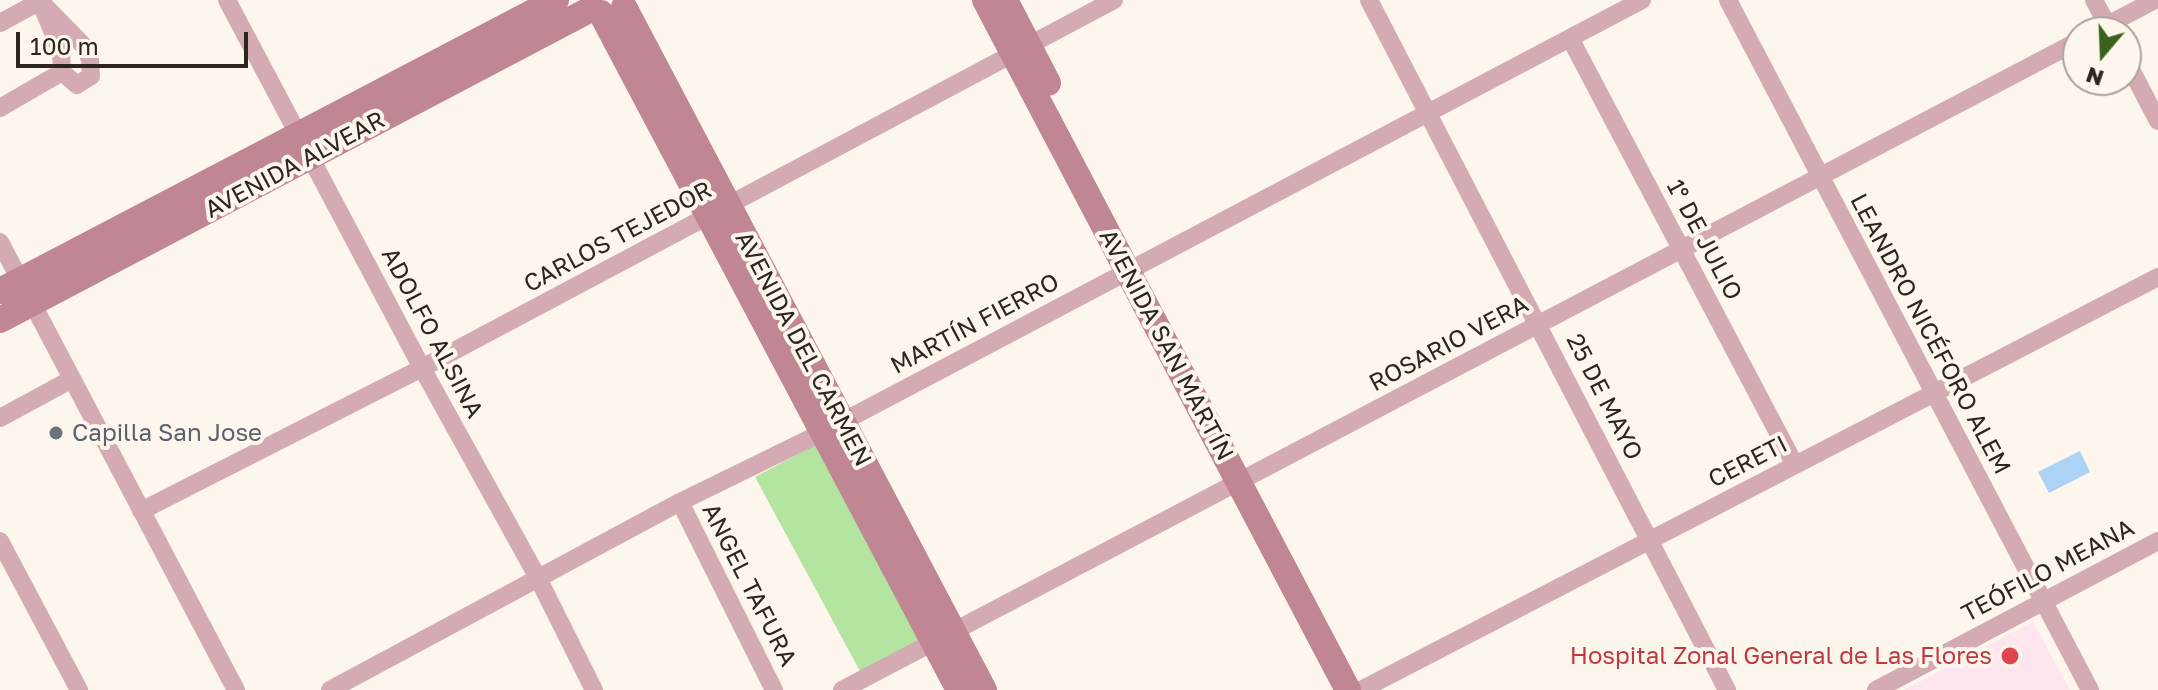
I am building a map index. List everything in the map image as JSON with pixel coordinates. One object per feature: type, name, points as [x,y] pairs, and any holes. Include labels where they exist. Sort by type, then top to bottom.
[{"type":"main road","name":"AVENIDA ALVEAR","points":[[304,146],[556,0]]},
{"type":"main road","name":"AVENIDA SAN MARTÍN","points":[[985,0],[1021,49],[1244,478],[1348,690]]},
{"type":"main road","name":"AVENIDA SAN MARTÍN","points":[[1005,0],[1021,49]]},
{"type":"main road","name":"AVENIDA ALVEAR","points":[[0,320],[17,292],[304,146],[606,6]]},
{"type":"main road","name":"AVENIDA DEL CARMEN","points":[[606,6],[719,211],[943,637],[984,690]]},
{"type":"main road","name":"AVENIDA SAN MARTÍN","points":[[1244,478],[1362,690]]},
{"type":"main road","name":"AVENIDA DEL CARMEN","points":[[943,637],[959,690]]},
{"type":"street","name":"ADOLFO ALSINA","points":[[227,0],[422,368],[538,578],[594,690]]},
{"type":"street","name":"CARLOS TEJEDOR","points":[[141,511],[422,368],[1114,0]]},
{"type":"street","name":"25 DE MAYO","points":[[1369,0],[1727,690]]},
{"type":"street","name":"MARTÍN FIERRO","points":[[330,690],[680,502],[832,427],[1642,0]]},
{"type":"street","name":"LEANDRO NICÉFORO ALEM","points":[[1728,0],[2090,690]]},
{"type":"street","points":[[2128,16],[2155,0]]},
{"type":"street","points":[[0,23],[41,1]]},
{"type":"street","points":[[41,1],[83,45],[90,59],[91,76],[77,85],[62,72],[61,52],[41,1]]},
{"type":"street","name":"1° DE JULIO","points":[[1570,38],[1795,465]]},
{"type":"street","name":"ROSARIO VERA","points":[[842,690],[2062,49]]},
{"type":"street","points":[[0,108],[62,72]]},
{"type":"street","points":[[2142,90],[2158,121]]},
{"type":"street","points":[[0,242],[17,292],[72,379],[236,690]]},
{"type":"street","name":"CERETI","points":[[1362,690],[2158,277]]},
{"type":"street","points":[[0,418],[72,379]]},
{"type":"street","name":"ANGEL TAFURA","points":[[680,502],[774,690]]},
{"type":"street","points":[[0,541],[79,690]]},
{"type":"street","name":"TEÓFILO MEANA","points":[[1876,690],[2158,541]]},
{"type":"shaded area","name":"Hospital Zonal General de Las Flores","points":[[2033,622],[2070,690],[1904,690]]},
{"type":"green space","points":[[815,445],[920,641],[861,673],[755,477]]},
{"type":"water","points":[[2080,451],[2090,472],[2049,493],[2038,472]]},
{"type":"place","name":"Capilla San Jose","points":[[56,433]]},
{"type":"place","name":"Hospital Zonal General de Las Flores","points":[[2010,656]]}]
